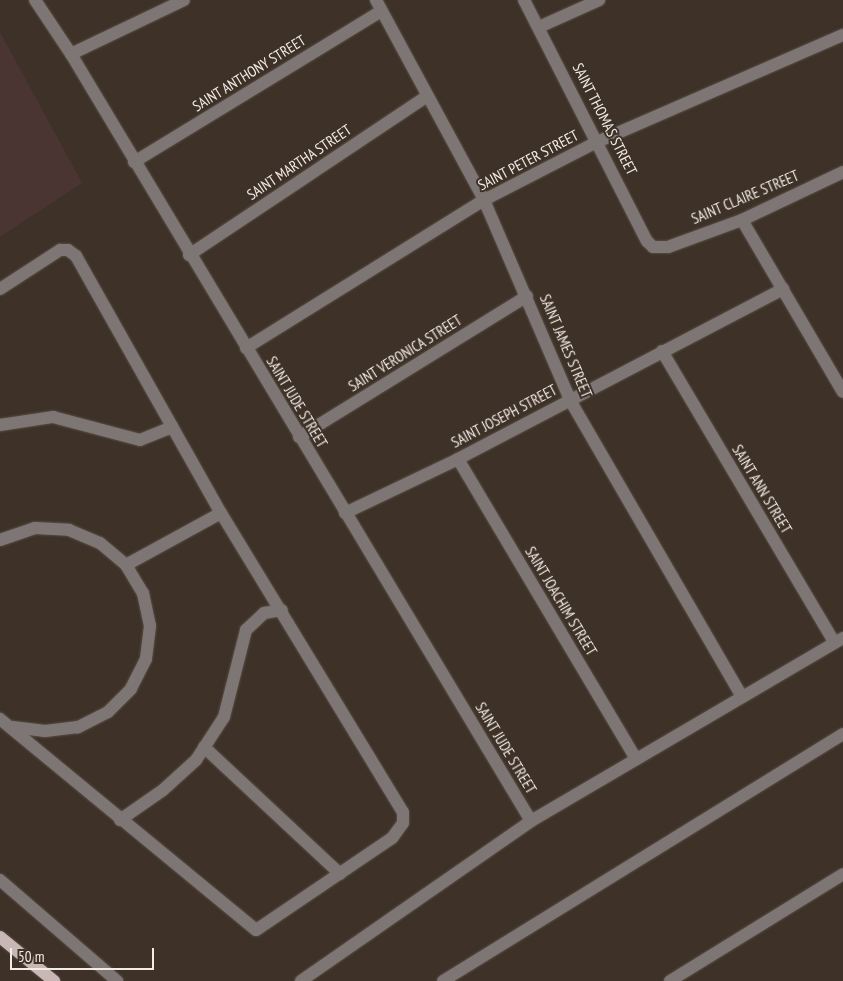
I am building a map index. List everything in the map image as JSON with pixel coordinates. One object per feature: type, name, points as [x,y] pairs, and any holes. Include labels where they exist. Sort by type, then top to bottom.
[{"type":"main road","points":[[0,937],[54,981]]},
{"type":"street","name":"SAINT JUDE STREET","points":[[35,0],[71,54],[189,254],[531,821]]},
{"type":"street","points":[[71,54],[184,0]]},
{"type":"street","name":"SAINT THOMAS STREET","points":[[524,0],[598,141],[646,241],[659,249]]},
{"type":"street","points":[[539,27],[599,0]]},
{"type":"street","name":"SAINT JAMES STREET","points":[[379,5],[484,200],[527,296],[570,400],[742,697]]},
{"type":"street","name":"SAINT ANTHONY STREET","points":[[134,162],[379,5]]},
{"type":"street","name":"SAINT PETER STREET","points":[[246,348],[484,200],[598,141],[843,35]]},
{"type":"street","name":"SAINT MARTHA STREET","points":[[189,254],[427,96]]},
{"type":"street","name":"SAINT CLAIRE STREET","points":[[659,249],[742,220],[843,172]]},
{"type":"street","points":[[742,220],[843,392]]},
{"type":"street","points":[[0,289],[49,255],[68,250],[76,256],[221,513],[282,610],[403,812],[403,823],[399,833],[256,930],[120,820],[12,727],[0,719]]},
{"type":"street","name":"SAINT JOSEPH STREET","points":[[345,513],[458,459],[783,289]]},
{"type":"street","name":"SAINT VERONICA STREET","points":[[299,437],[527,296]]},
{"type":"street","name":"SAINT ANN STREET","points":[[662,351],[839,640]]},
{"type":"street","points":[[0,425],[53,417],[140,440],[172,427]]},
{"type":"street","name":"SAINT JOACHIM STREET","points":[[458,459],[636,759]]},
{"type":"street","points":[[126,565],[221,513]]},
{"type":"street","points":[[0,540],[35,528],[69,530],[100,542],[126,565],[143,594],[150,626],[146,659],[131,688],[108,712],[78,726],[45,731],[12,727]]},
{"type":"street","points":[[120,820],[163,790],[204,748],[224,717],[246,630],[264,612],[282,610]]},
{"type":"street","points":[[301,981],[531,821],[839,640]]},
{"type":"street","points":[[443,981],[843,734]]},
{"type":"street","points":[[204,748],[340,874]]},
{"type":"street","points":[[670,981],[843,874]]},
{"type":"street","points":[[0,880],[117,981]]},
{"type":"shaded area","points":[[0,32],[82,183],[0,237]]}]
